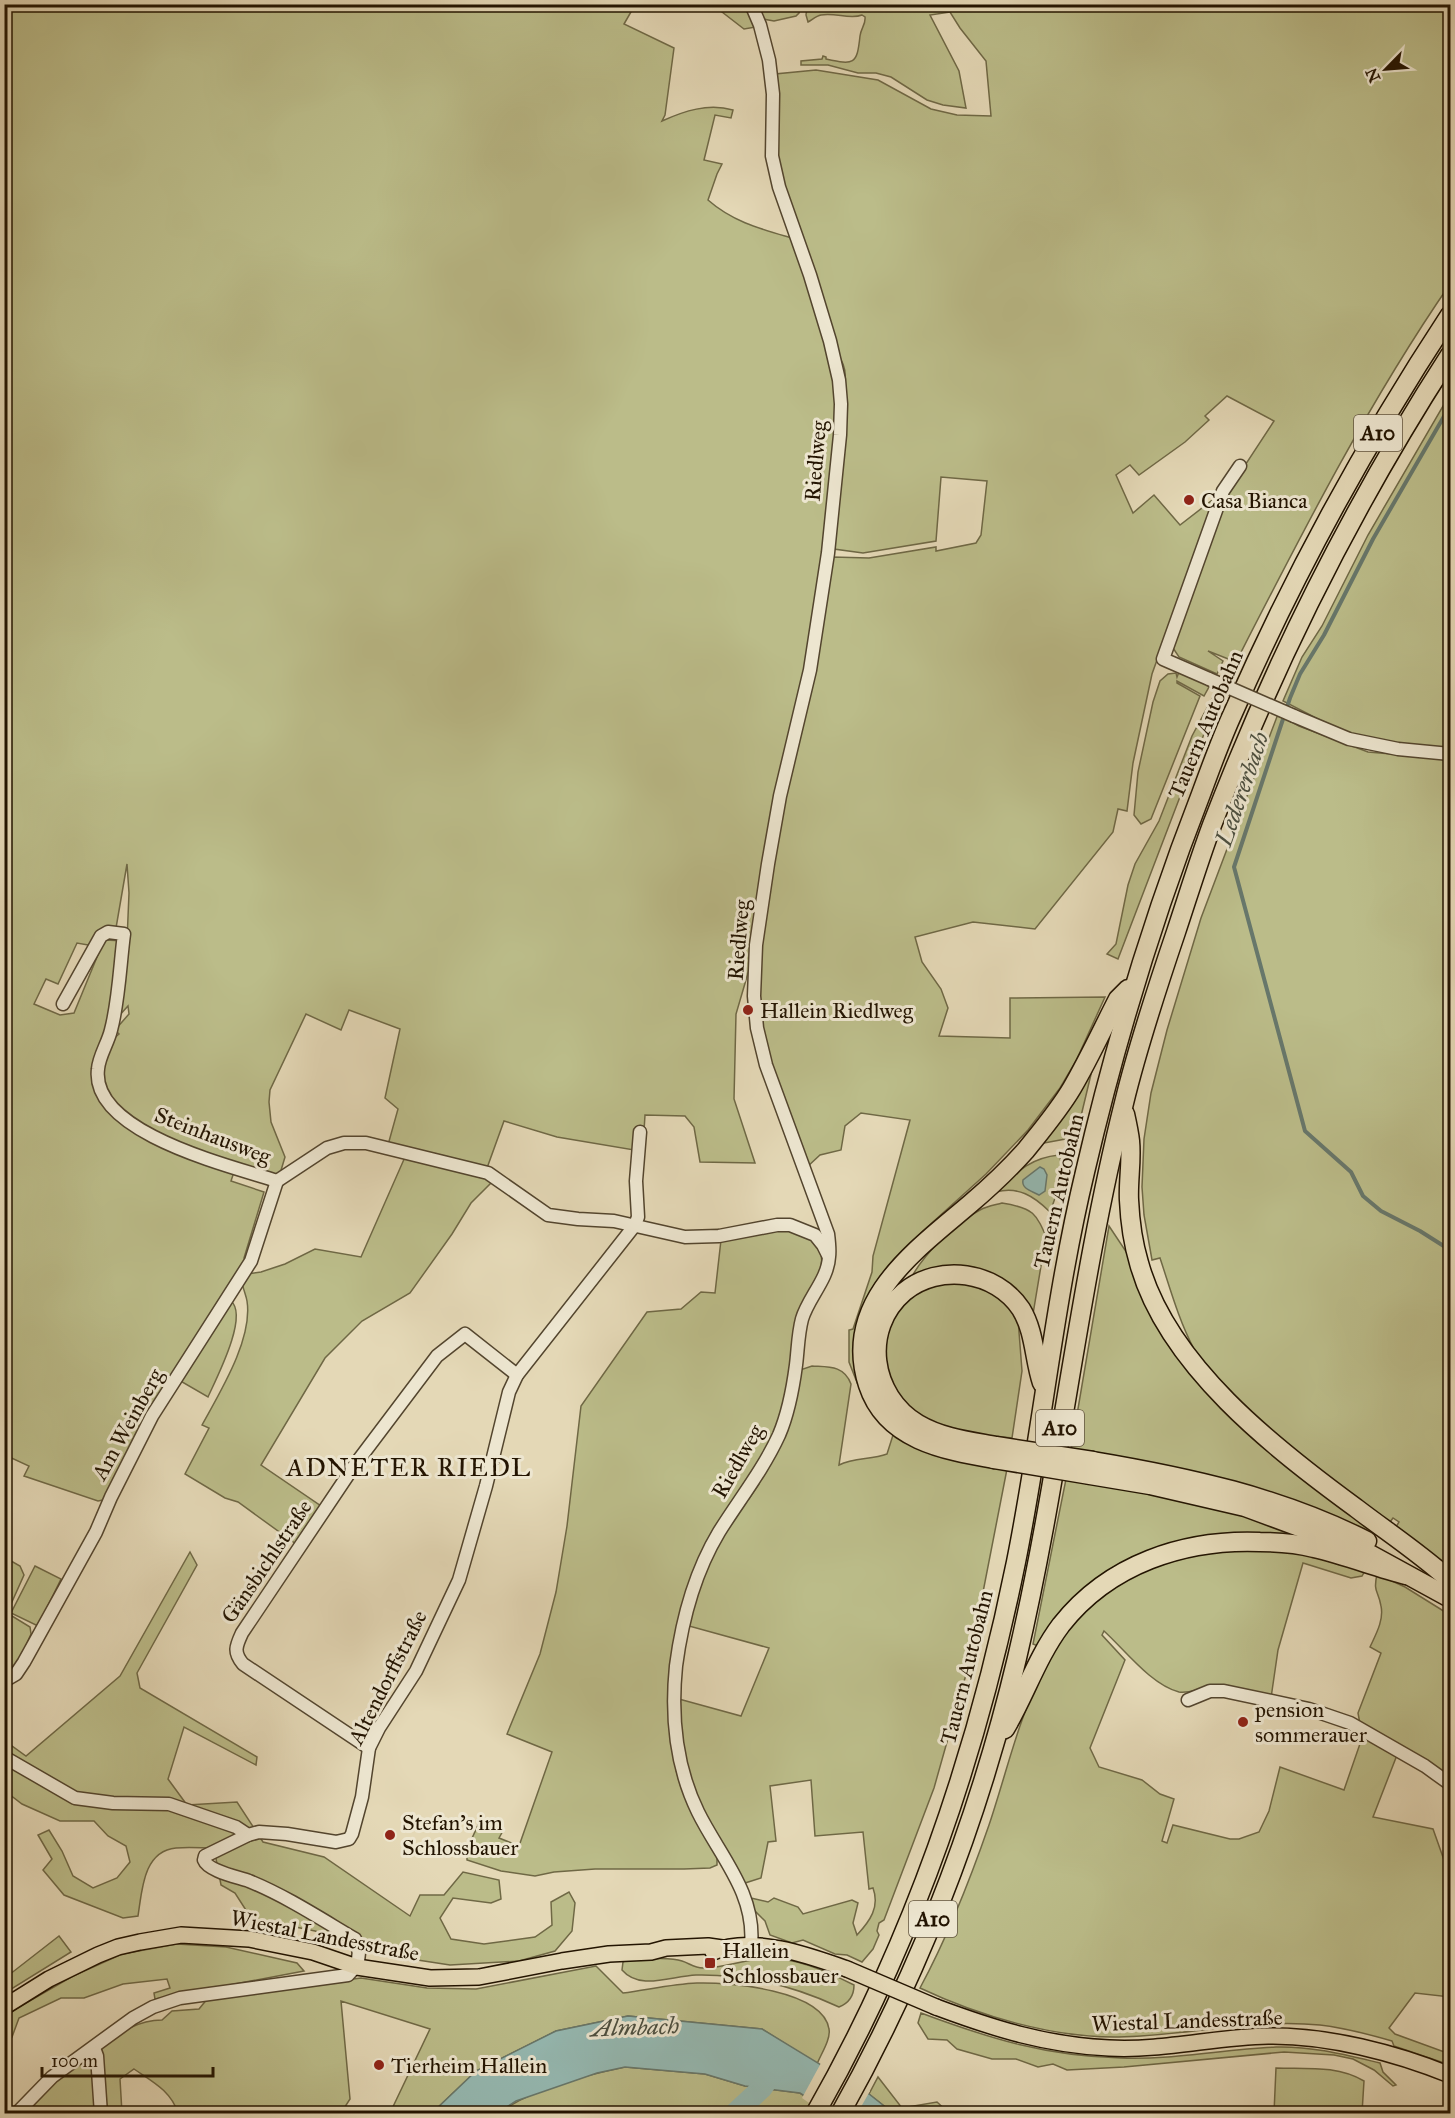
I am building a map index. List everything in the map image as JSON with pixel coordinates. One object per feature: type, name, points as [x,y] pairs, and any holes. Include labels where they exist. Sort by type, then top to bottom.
[{"type":"highway","name":"Tauern Autobahn","points":[[815,2114],[841,2069],[889,1970],[935,1857],[972,1745],[1016,1559],[1060,1292],[1084,1176],[1120,1028],[1181,846],[1227,726],[1276,620],[1333,508],[1450,315]]},
{"type":"highway","name":"Tauern Autobahn","points":[[840,2114],[907,1982],[950,1878],[992,1752],[1017,1658],[1034,1578],[1097,1224],[1124,1104],[1148,1015],[1212,826],[1256,719],[1306,612],[1351,524],[1450,354]]},
{"type":"highway","points":[[995,1452],[954,1452],[928,1445],[900,1430],[874,1398],[865,1375],[862,1351],[866,1324],[873,1304],[904,1261],[1007,1171],[1058,1110],[1073,1087],[1118,999],[1135,981]]},
{"type":"highway","points":[[1124,1104],[1130,1143],[1129,1201],[1135,1248],[1154,1303],[1178,1344],[1210,1383],[1256,1428],[1323,1483],[1448,1578]]},
{"type":"highway","points":[[1044,1388],[1037,1367],[1034,1342],[1021,1309],[1009,1295],[982,1278],[968,1275],[937,1277],[920,1283],[905,1291],[894,1303],[879,1331],[876,1362],[884,1390],[895,1406],[920,1425],[941,1435],[995,1452],[1091,1468],[1180,1477],[1254,1495],[1331,1523],[1421,1569],[1448,1578]]},
{"type":"highway","points":[[1091,1468],[1150,1485],[1245,1507],[1364,1551],[1450,1598]]},
{"type":"highway","points":[[992,1752],[1017,1708],[1029,1678],[1044,1651],[1077,1606],[1123,1571],[1143,1562],[1166,1553],[1217,1542],[1281,1543],[1314,1547],[1406,1575]]},
{"type":"main road","name":"Wiestal Landesstraße","points":[[4,2007],[49,1979],[118,1947],[182,1935],[249,1939],[313,1952],[357,1967],[430,1978],[479,1977],[609,1954],[651,1952],[670,1956],[709,1954],[722,1948],[751,1945],[814,1958],[994,2029],[1061,2044],[1110,2048],[1162,2047],[1268,2036],[1340,2042],[1450,2075]]},
{"type":"street","name":"Riedlweg","points":[[751,4],[769,56],[772,94],[772,156],[779,187],[830,341],[839,380],[841,404],[828,553],[810,670],[780,796],[768,864],[756,945],[754,996],[757,1028],[766,1065],[828,1234],[830,1259],[803,1317],[792,1389],[780,1433],[760,1471],[709,1551],[692,1595],[676,1665],[675,1719],[683,1771],[698,1811],[739,1885],[752,1922],[751,1945]]},
{"type":"street","points":[[1239,466],[1223,491],[1163,659],[1349,739],[1398,749],[1450,754]]},
{"type":"street","name":"Steinhausweg","points":[[63,1004],[100,936],[108,932],[124,934],[111,1029],[98,1069],[99,1088],[107,1103],[122,1118],[138,1129],[177,1148],[277,1181],[327,1148],[344,1143],[366,1143],[488,1173],[548,1215],[614,1221],[685,1237],[719,1236],[777,1225],[790,1225],[815,1235],[830,1259]]},
{"type":"street","points":[[635,1225],[638,1217],[636,1180],[640,1132]]},
{"type":"street","name":"Am Weinberg","points":[[4,1681],[16,1674],[24,1662],[96,1532],[152,1416],[251,1261],[277,1181]]},
{"type":"street","name":"Altendorffstraße","points":[[248,1835],[260,1832],[287,1834],[336,1842],[350,1839],[362,1797],[369,1748],[379,1728],[416,1671],[459,1580],[484,1494],[509,1392],[517,1375],[635,1225]]},
{"type":"street","name":"Gänsbichlstraße","points":[[369,1748],[243,1664],[235,1652],[236,1646],[242,1632],[354,1466],[437,1356],[465,1334],[517,1375]]},
{"type":"street","points":[[1188,1700],[1210,1691],[1224,1691],[1309,1709],[1350,1723],[1425,1766],[1450,1784]]},
{"type":"street","points":[[4,1757],[75,1798],[113,1803],[170,1804],[242,1829],[248,1835],[209,1853],[204,1860],[206,1865],[253,1883],[302,1908],[355,1940],[359,1954],[357,1967],[348,1975],[180,1998],[153,2007],[52,2077],[16,2114]]},
{"type":"street","points":[[94,2048],[97,2056],[101,2114]]},
{"type":"green space","points":[[878,4],[1450,5],[1450,284],[1391,375],[1364,422],[1311,517],[1236,662],[1208,651],[1223,661],[1217,674],[1179,657],[1173,648],[1179,621],[1232,485],[1274,421],[1227,396],[1205,416],[1209,420],[1185,442],[1139,475],[1130,465],[1116,475],[1133,513],[1154,495],[1180,525],[1215,498],[1152,674],[1133,763],[1127,811],[1118,809],[1113,832],[1035,929],[973,922],[915,937],[922,962],[941,989],[948,1008],[939,1036],[1010,1038],[1010,998],[1105,997],[1076,1061],[1060,1088],[1028,1130],[986,1174],[923,1231],[883,1273],[868,1300],[854,1361],[858,1385],[849,1362],[849,1330],[853,1329],[872,1272],[873,1256],[910,1120],[861,1113],[845,1126],[841,1150],[820,1155],[806,1168],[769,1064],[760,1024],[760,942],[777,834],[833,557],[869,558],[936,547],[936,551],[976,543],[981,535],[987,481],[941,477],[936,541],[863,553],[834,549],[845,374],[776,166],[775,74],[816,70],[878,80],[931,109],[957,115],[991,116],[986,61],[950,12],[930,15],[959,71],[966,108],[927,100],[891,77],[876,73],[858,73],[828,65],[801,65],[801,61],[822,59],[823,56],[835,61],[852,61],[857,53],[865,19],[862,15],[852,17],[826,14],[817,16],[808,22],[807,7],[877,9]]},
{"type":"green space","points":[[5,5],[635,5],[624,24],[674,48],[665,115],[662,121],[696,109],[714,107],[733,110],[731,118],[715,115],[704,160],[722,164],[708,200],[737,219],[792,238],[831,356],[838,409],[836,456],[810,649],[753,956],[736,1014],[734,1099],[755,1163],[700,1162],[694,1127],[685,1116],[645,1115],[644,1131],[634,1150],[557,1137],[504,1121],[487,1168],[388,1145],[398,1109],[385,1098],[400,1029],[349,1010],[341,1030],[306,1014],[270,1090],[271,1122],[285,1157],[279,1177],[224,1161],[157,1134],[111,1103],[102,1076],[104,1060],[112,1040],[119,1034],[115,1030],[129,1014],[128,1006],[107,1029],[95,1087],[101,1103],[111,1114],[234,1172],[231,1181],[264,1192],[244,1258],[247,1259],[103,1500],[98,1501],[24,1476],[29,1466],[5,1455]],"holes":[[[127,864],[129,893],[127,941],[104,940],[74,1013],[60,1015],[34,1004],[46,979],[58,984],[77,943],[88,945],[116,928]]]},
{"type":"green space","points":[[713,5],[747,5],[756,27],[744,29]]},
{"type":"green space","points":[[755,5],[801,5],[796,16],[774,21],[763,19]]},
{"type":"green space","points":[[1450,394],[1450,750],[1428,749],[1347,734],[1283,701],[1302,657],[1322,626],[1368,535]]},
{"type":"green space","points":[[1179,672],[1210,685],[1204,696],[1177,681],[1200,696],[1151,819],[1141,824],[1134,815],[1138,772],[1153,702],[1160,681],[1168,674],[1176,673],[1177,677]]},
{"type":"green space","points":[[1216,691],[1220,692],[1118,959],[1107,954],[1116,944],[1128,885],[1135,864],[1159,821],[1192,736]]},
{"type":"green space","points":[[1278,714],[1299,726],[1368,752],[1450,759],[1450,1567],[1396,1527],[1399,1522],[1393,1518],[1390,1522],[1325,1475],[1254,1416],[1225,1388],[1194,1349],[1179,1316],[1160,1258],[1152,1260],[1144,1215],[1142,1187],[1144,1139],[1151,1093],[1167,1030],[1201,918]]},
{"type":"green space","points":[[1093,1066],[1076,1137],[1039,1144]]},
{"type":"green space","points":[[1059,1155],[1061,1176],[1050,1212],[1038,1201],[1019,1191],[996,1192],[1031,1163]]},
{"type":"green space","points":[[405,1157],[466,1169],[493,1181],[471,1203],[410,1293],[362,1321],[325,1358],[261,1465],[321,1506],[296,1544],[238,1502],[225,1498],[185,1474],[209,1428],[202,1425],[234,1365],[245,1332],[248,1316],[242,1282],[247,1274],[285,1264],[315,1249],[361,1257]]},
{"type":"green space","points":[[1002,1203],[1021,1207],[1032,1213],[1037,1218],[1048,1241],[1042,1260],[1032,1320],[989,1276],[909,1282],[930,1252],[949,1232],[980,1210]]},
{"type":"green space","points":[[1109,1226],[1131,1259],[1173,1348],[1376,1533],[1375,1535],[1071,1450]]},
{"type":"green space","points":[[774,1229],[807,1236],[819,1248],[822,1257],[821,1268],[776,1433],[745,1484],[678,1632],[678,1766],[676,1770],[681,1787],[686,1790],[717,1855],[717,1865],[710,1868],[684,1869],[595,1869],[535,1876],[501,1871],[467,1860],[467,1849],[480,1821],[504,1829],[499,1838],[519,1846],[552,1752],[507,1734],[540,1654],[556,1592],[567,1526],[581,1406],[647,1312],[681,1309],[701,1292],[715,1293],[721,1240]]},
{"type":"green space","points":[[937,1283],[970,1283],[1003,1299],[1018,1319],[1022,1371],[1012,1438],[966,1433],[933,1424],[911,1411],[901,1401],[888,1378],[884,1351],[890,1324],[903,1304]]},
{"type":"green space","points":[[231,1301],[236,1309],[234,1333],[224,1363],[208,1397],[177,1379]]},
{"type":"green space","points":[[812,1366],[840,1370],[851,1384],[839,1465],[887,1454],[894,1432],[1007,1469],[969,1664],[934,1788],[884,1920],[879,1923],[877,1931],[879,1935],[873,1949],[862,1962],[847,1955],[835,1954],[803,1940],[792,1943],[770,1935],[765,1921],[754,1910],[751,1898],[768,1902],[774,1898],[798,1907],[803,1914],[852,1900],[858,1903],[853,1923],[857,1935],[870,1919],[875,1901],[873,1888],[869,1889],[863,1832],[815,1836],[811,1780],[770,1786],[776,1841],[768,1842],[761,1878],[745,1883],[705,1818],[682,1754],[679,1699],[741,1716],[769,1648],[689,1626],[696,1592],[711,1555],[744,1501],[749,1499],[759,1484],[800,1370]]},
{"type":"green space","points":[[1066,1479],[1220,1507],[1331,1543],[1162,1548],[1038,1646],[1033,1644]]},
{"type":"green space","points":[[1209,1551],[1286,1551],[1366,1569],[1362,1576],[1351,1578],[1303,1563],[1278,1650],[1271,1698],[1219,1689],[1207,1688],[1179,1692],[1169,1688],[1138,1666],[1104,1631],[1102,1635],[1125,1660],[1090,1748],[1099,1767],[1142,1780],[1160,1794],[1174,1799],[1162,1841],[1167,1843],[1173,1825],[1230,1839],[1239,1839],[1259,1832],[1269,1811],[1280,1767],[1344,1790],[1363,1735],[1397,1755],[1373,1817],[1433,1829],[1450,1877],[1450,1997],[1415,1993],[1389,2028],[1395,2034],[1450,2054],[1450,2065],[1394,2046],[1392,2041],[1320,2025],[1295,2023],[1245,2025],[1119,2037],[1068,2034],[991,2016],[920,1988],[966,1887],[989,1825],[1029,1701],[1058,1642],[1078,1617],[1101,1595],[1126,1579]]},
{"type":"green space","points":[[190,1552],[197,1565],[137,1673],[140,1688],[257,1757],[256,1765],[184,1727],[168,1779],[187,1805],[237,1802],[263,1842],[324,1857],[410,1916],[420,1895],[444,1895],[463,1872],[499,1880],[501,1899],[491,1903],[453,1898],[440,1918],[451,1939],[484,1944],[535,1937],[552,1925],[551,1902],[569,1892],[575,1903],[572,1931],[555,1951],[519,1961],[450,1965],[398,1957],[315,1931],[251,1918],[235,1893],[221,1885],[214,1848],[176,1848],[157,1856],[146,1874],[138,1916],[123,1918],[64,1895],[43,1870],[52,1859],[38,1835],[49,1830],[62,1851],[73,1876],[93,1888],[117,1878],[130,1862],[126,1846],[108,1836],[94,1821],[60,1821],[22,1804],[5,1791],[5,1741],[26,1756],[120,1676]]},
{"type":"green space","points":[[4,1557],[20,1566],[24,1575],[7,1613],[30,1627],[31,1634],[15,1670],[4,1676]]},
{"type":"green space","points":[[35,1566],[61,1579],[38,1626],[11,1613]]},
{"type":"green space","points":[[1377,1574],[1405,1587],[1450,1615],[1450,1780],[1360,1724],[1358,1713],[1381,1653],[1370,1647],[1381,1616],[1376,1588]]},
{"type":"green space","points":[[59,1936],[71,1952],[5,1993],[5,1978]]},
{"type":"green space","points":[[177,1944],[226,1947],[297,1963],[304,1971],[155,1999],[154,1993],[170,1988],[167,1979],[123,1984],[84,1998],[61,1998],[19,2018],[12,2037],[5,2045],[5,2015],[73,1976],[122,1954]]},
{"type":"green space","points":[[628,1959],[678,1960],[703,1968],[755,1960],[786,1960],[832,1975],[854,1985],[854,1989],[850,1999],[839,2007],[787,1987],[751,1979],[696,1975],[647,1981],[638,1980],[622,1970],[623,1962]]},
{"type":"green space","points":[[596,1966],[623,1993],[678,1985],[712,1983],[751,1987],[793,1997],[810,2005],[823,2016],[829,2029],[827,2042],[817,2064],[762,2029],[628,2016],[556,2031],[476,2071],[431,2114],[390,2113],[430,2029],[341,2001],[350,2099],[341,2113],[178,2113],[166,2093],[134,2069],[120,2079],[122,2113],[106,2113],[101,2047],[129,2028],[145,2022],[162,2020],[172,2011],[199,2009],[208,1998],[361,1978],[427,1988],[476,1989]]},
{"type":"green space","points":[[921,2013],[995,2038],[1043,2050],[1094,2057],[1160,2057],[1276,2047],[1316,2050],[1380,2063],[1383,2072],[1396,2085],[1393,2086],[1374,2070],[1353,2059],[1334,2055],[1284,2052],[1124,2067],[1067,2070],[1053,2064],[1038,2067],[1016,2059],[992,2059],[957,2049],[947,2040],[928,2039],[918,2023]]},
{"type":"green space","points":[[86,2058],[93,2064],[97,2113],[21,2114],[55,2081]]},
{"type":"green space","points":[[625,2067],[705,2074],[745,2086],[800,2093],[831,2113],[497,2114],[542,2090]]},
{"type":"green space","points":[[1276,2068],[1332,2070],[1364,2081],[1362,2113],[1274,2113]]},
{"type":"green space","points":[[878,2077],[902,2108],[937,2102],[949,2113],[893,2113],[869,2094]]},
{"type":"water","points":[[1040,1167],[1047,1175],[1045,1191],[1039,1195],[1024,1186],[1023,1180]]},
{"type":"water","points":[[628,2016],[762,2029],[869,2094],[893,2113],[831,2113],[800,2093],[745,2086],[705,2074],[625,2067],[597,2073],[516,2101],[497,2113],[431,2114],[476,2071],[556,2031]]},
{"type":"pier","points":[[821,2063],[870,2091],[857,2114],[825,2114],[802,2098]]},
{"type":"waterway","name":"Ledererbach","points":[[1450,406],[1373,539],[1324,635],[1300,674],[1234,867],[1305,1131],[1351,1172],[1363,1196],[1381,1211],[1450,1250]]},
{"type":"waterway","name":"Almbach","points":[[734,2114],[762,2088],[778,2065]]},
{"type":"place","name":"Casa Bianca","points":[[1189,500]]},
{"type":"place","name":"Hallein Riedlweg","points":[[748,1010]]},
{"type":"place","name":"pension sommerauer","points":[[1243,1722]]},
{"type":"place","name":"Stefan's im Schlossbauer","points":[[390,1835]]},
{"type":"place","name":"Hallein Schlossbauer","points":[[710,1963]]},
{"type":"place","name":"Tierheim Hallein","points":[[379,2065]]},
{"type":"district","name":"ADNETER RIEDL","points":[[409,1467]]}]
